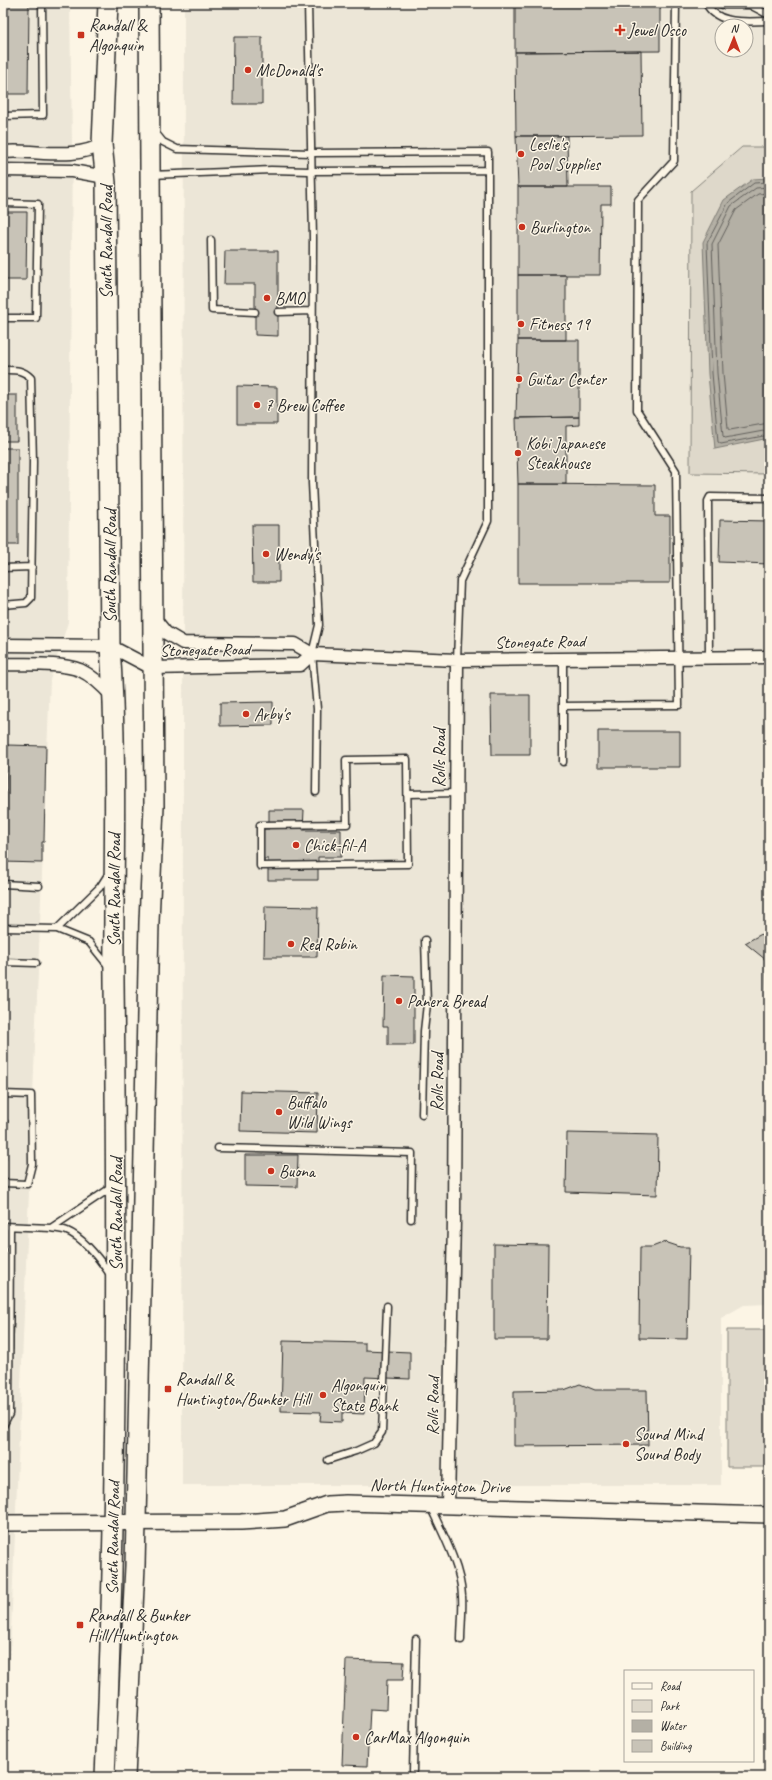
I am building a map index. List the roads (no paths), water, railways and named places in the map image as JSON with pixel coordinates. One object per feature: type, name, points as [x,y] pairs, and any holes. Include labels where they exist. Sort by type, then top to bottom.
[{"type":"main road","name":"South Randall Road","points":[[105,1777],[113,1566],[117,1285],[113,867],[114,698],[110,646],[106,183],[102,144],[108,3]]},
{"type":"main road","name":"South Randall Road","points":[[125,1777],[136,1522],[149,930],[154,806],[149,3]]},
{"type":"street","points":[[3,152],[80,153],[93,150],[102,144]]},
{"type":"street","points":[[3,170],[72,171],[100,176],[106,183]]},
{"type":"street","name":"Stonegate Road","points":[[152,616],[166,633],[183,642],[295,644],[312,654],[457,660],[769,657]]},
{"type":"street","name":"Stonegate Road","points":[[3,645],[110,646],[152,668],[300,665],[312,654]]},
{"type":"street","name":"Rolls Road","points":[[448,1504],[454,1221],[457,660]]},
{"type":"street","points":[[3,664],[60,666],[80,670],[96,680],[114,698]]},
{"type":"street","name":"North Huntington Drive","points":[[3,1523],[241,1522],[285,1519],[327,1504],[346,1503],[448,1504],[769,1515]]},
{"type":"lane","points":[[3,116],[43,115],[42,3]]},
{"type":"lane","points":[[308,3],[312,238],[312,483],[319,625],[312,654],[317,708],[316,792]]},
{"type":"lane","points":[[563,706],[679,705],[676,471],[637,410],[638,200],[674,161],[676,3]]},
{"type":"lane","points":[[706,3],[709,10],[722,19],[769,21]]},
{"type":"lane","points":[[717,3],[723,5],[750,6],[769,15]]},
{"type":"lane","points":[[150,127],[163,142],[177,149],[311,153],[488,152],[488,521],[460,581],[457,660]]},
{"type":"lane","points":[[150,175],[264,170],[488,170]]},
{"type":"lane","points":[[3,203],[38,204],[36,318],[3,318]]},
{"type":"lane","points":[[211,240],[212,310],[255,312]]},
{"type":"lane","points":[[278,312],[312,311]]},
{"type":"lane","points":[[3,370],[17,370],[25,373],[31,378],[33,462],[31,598],[26,603],[3,605]]},
{"type":"lane","points":[[709,657],[708,501],[710,497],[769,498]]},
{"type":"lane","points":[[3,568],[32,567]]},
{"type":"lane","points":[[563,659],[563,762]]},
{"type":"lane","points":[[407,759],[408,794],[408,864],[260,866],[260,825],[347,824],[346,760],[407,759]]},
{"type":"lane","points":[[408,794],[456,793]]},
{"type":"lane","points":[[57,929],[100,887],[113,867]]},
{"type":"lane","points":[[3,884],[39,886]]},
{"type":"lane","points":[[3,928],[57,929],[89,942],[114,972]]},
{"type":"lane","points":[[422,1114],[424,1031],[427,1004],[425,940]]},
{"type":"lane","points":[[3,962],[36,963]]},
{"type":"lane","points":[[3,1094],[31,1095],[32,1164],[27,1184],[3,1183]]},
{"type":"lane","points":[[218,1148],[412,1153],[411,1219]]},
{"type":"lane","points":[[51,1228],[117,1184]]},
{"type":"lane","points":[[3,1226],[51,1228],[67,1231],[85,1245],[100,1261],[117,1285]]},
{"type":"lane","points":[[3,1426],[9,1414],[10,1227]]},
{"type":"lane","points":[[328,1460],[374,1443],[382,1432],[387,1306]]},
{"type":"lane","points":[[429,1504],[453,1557],[462,1595],[461,1640]]},
{"type":"lane","points":[[413,1771],[416,1638]]},
{"type":"water","points":[[769,178],[769,438],[715,449],[708,374],[703,242],[724,200],[753,179]]},
{"type":"place","name":"Jewel Osco","points":[[620,30]]},
{"type":"place","name":"Randall & Algonquin","points":[[81,35]]},
{"type":"place","name":"McDonald's","points":[[248,70]]},
{"type":"place","name":"Leslie's Pool Supplies","points":[[521,154]]},
{"type":"place","name":"Burlington","points":[[522,227]]},
{"type":"place","name":"BMO","points":[[267,298]]},
{"type":"place","name":"Fitness 19","points":[[521,324]]},
{"type":"place","name":"Guitar Center","points":[[519,379]]},
{"type":"place","name":"7 Brew Coffee","points":[[257,405]]},
{"type":"place","name":"Kobi Japanese Steakhouse","points":[[518,453]]},
{"type":"place","name":"Wendy's","points":[[266,554]]},
{"type":"place","name":"Arby's","points":[[246,714]]},
{"type":"place","name":"Chick-fil-A","points":[[296,845]]},
{"type":"place","name":"Red Robin","points":[[291,944]]},
{"type":"place","name":"Panera Bread","points":[[399,1001]]},
{"type":"place","name":"Buffalo Wild Wings","points":[[279,1112]]},
{"type":"place","name":"Buona","points":[[271,1171]]},
{"type":"place","name":"Randall & Huntington/Bunker Hill","points":[[168,1389]]},
{"type":"place","name":"Algonquin State Bank","points":[[323,1395]]},
{"type":"place","name":"Sound Mind Sound Body","points":[[626,1444]]},
{"type":"place","name":"Randall & Bunker Hill/Huntington","points":[[80,1625]]},
{"type":"place","name":"CarMax Algonquin","points":[[356,1737]]}]
